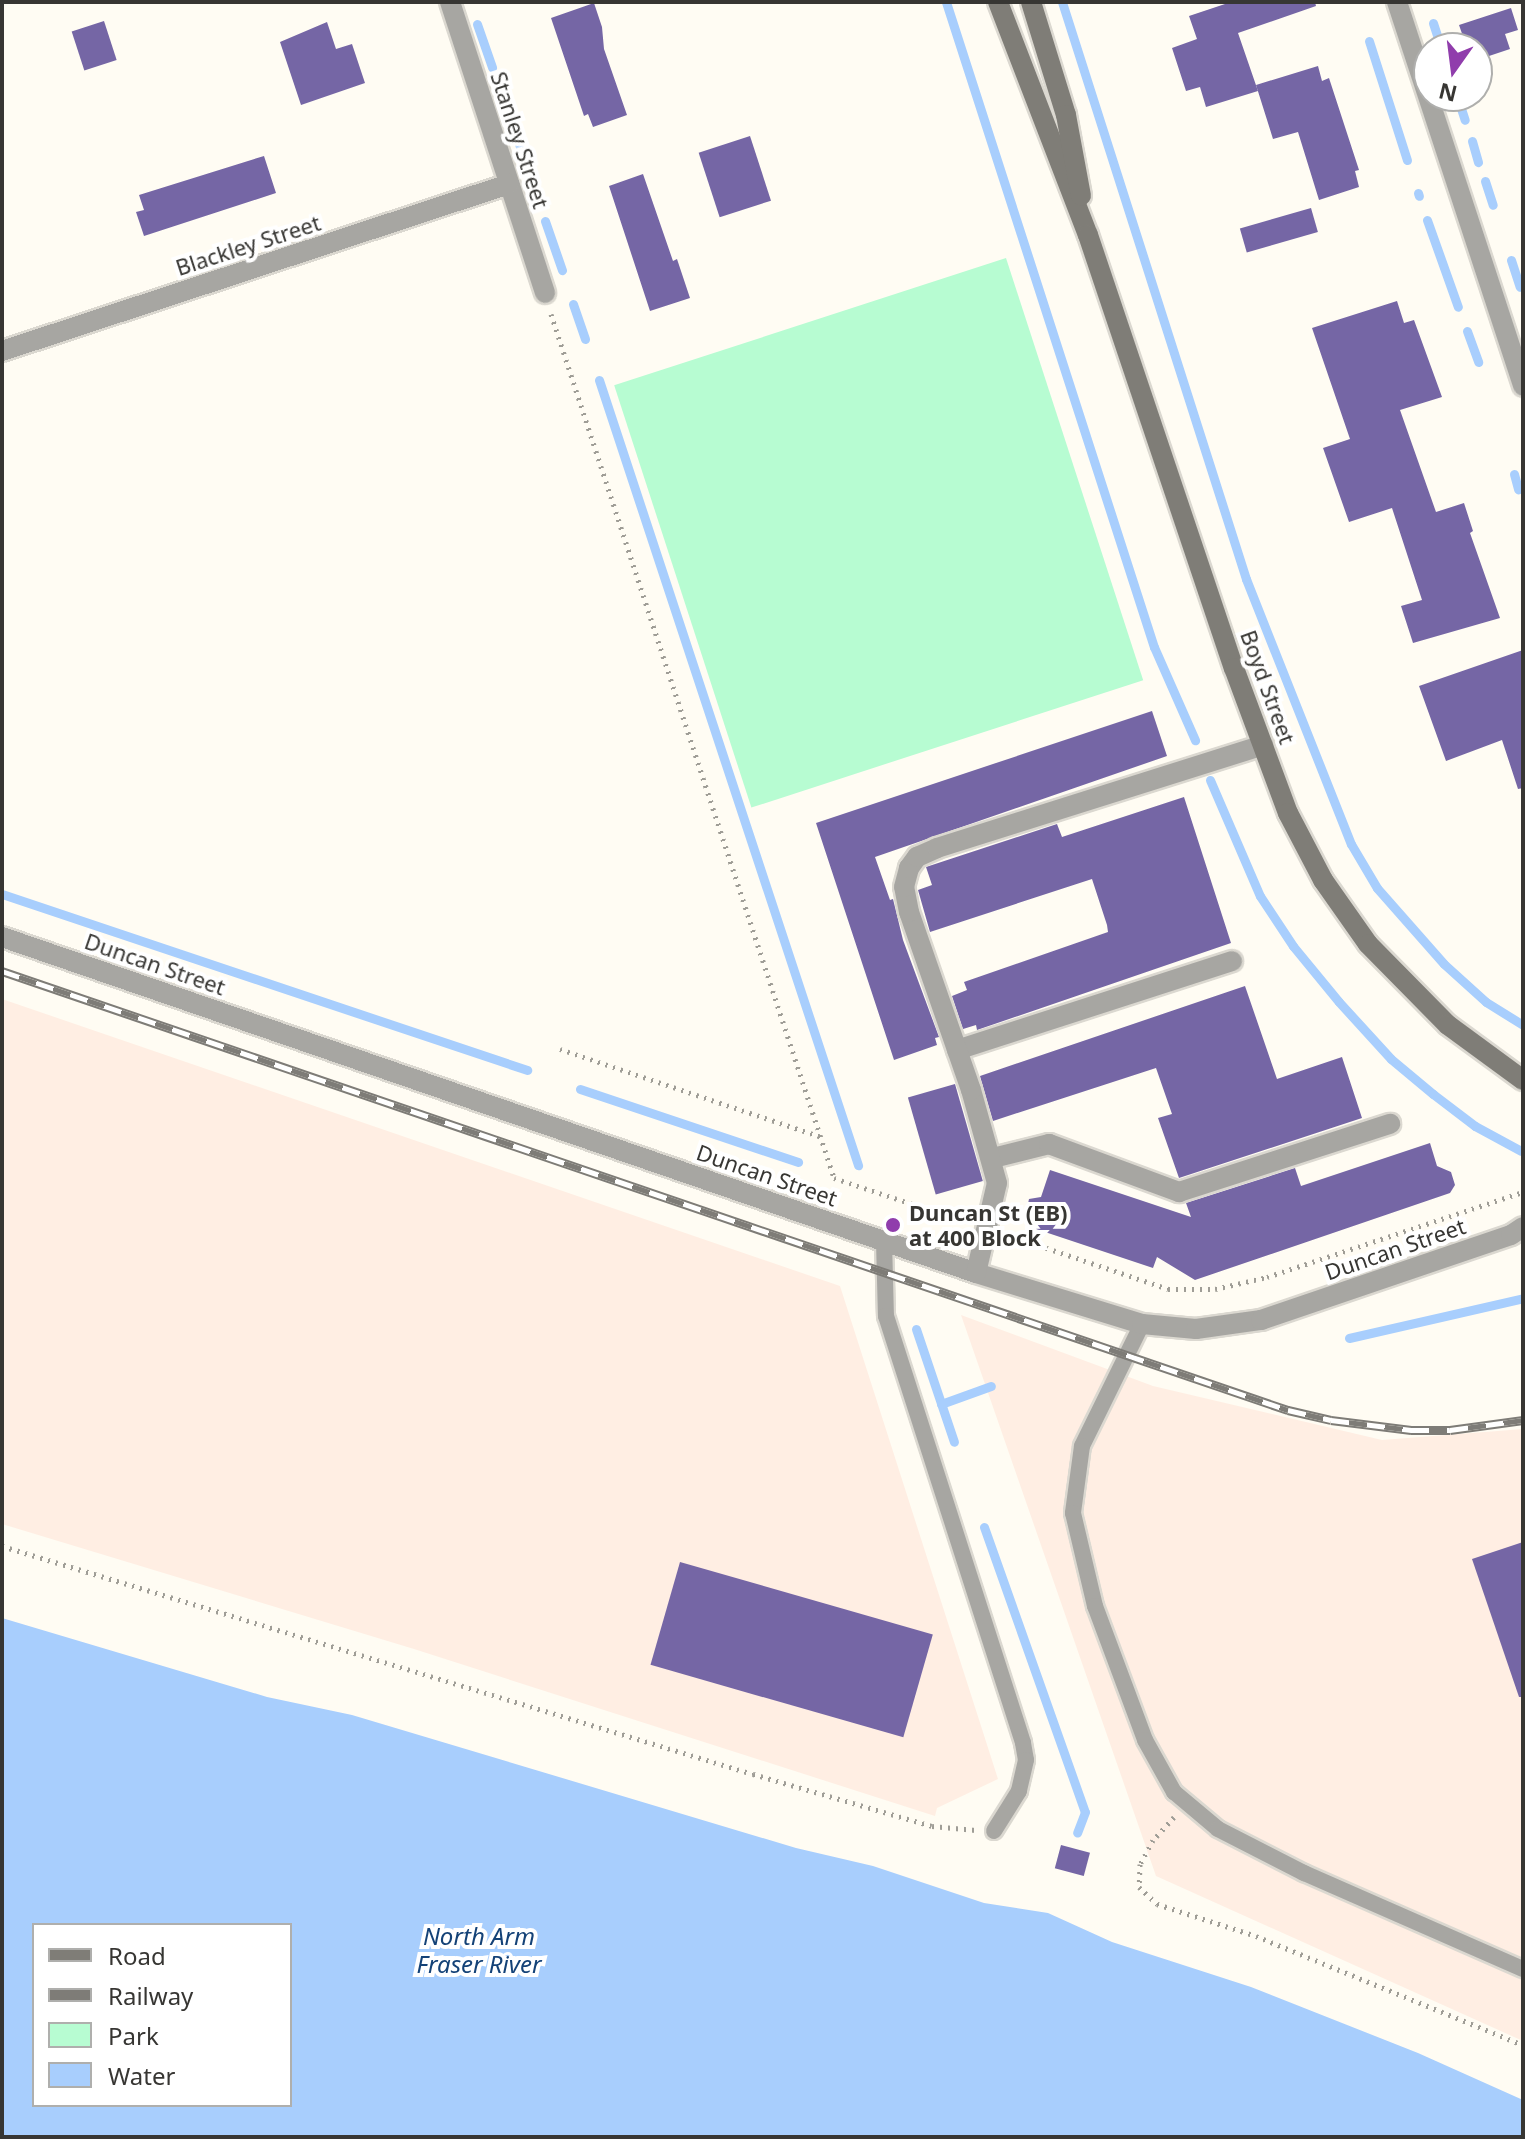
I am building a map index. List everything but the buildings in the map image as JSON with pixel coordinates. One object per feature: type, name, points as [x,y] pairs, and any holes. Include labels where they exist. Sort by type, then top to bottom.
[{"type":"main road","name":"Boyd Street","points":[[998,2],[1088,235],[1288,813],[1344,913],[1418,999],[1523,1080]]},
{"type":"main road","name":"Boyd Street","points":[[1031,2],[1066,115],[1088,235]]},
{"type":"street","name":"Stanley Street","points":[[450,2],[545,293]]},
{"type":"street","points":[[1397,2],[1523,386]]},
{"type":"street","name":"Blackley Street","points":[[2,351],[509,184]]},
{"type":"street","points":[[976,1273],[997,1183],[993,1158],[909,912],[904,887],[909,868],[917,857],[1263,745]]},
{"type":"street","name":"Duncan Street","points":[[2,937],[976,1273],[1142,1324],[1196,1329],[1261,1320],[1511,1235],[1523,1227]]},
{"type":"street","points":[[957,1050],[1232,961]]},
{"type":"street","points":[[993,1158],[1049,1144],[1179,1192],[1390,1124]]},
{"type":"lane","points":[[884,1241],[886,1316],[1023,1743],[1026,1760],[1019,1791],[994,1831]]},
{"type":"lane","points":[[1142,1324],[1082,1446],[1073,1513],[1095,1606],[1145,1740],[1174,1792],[1218,1829],[1304,1873],[1523,1969]]},
{"type":"path","points":[[545,293],[834,1178],[1168,1289],[1215,1289],[1267,1277],[1523,1192]]},
{"type":"path","points":[[560,1049],[821,1137]]},
{"type":"path","points":[[2,1546],[932,1826],[994,1831]]},
{"type":"path","points":[[1186,1802],[1153,1840],[1140,1864],[1139,1887],[1157,1904],[1256,1936],[1523,2045]]},
{"type":"shaded area","points":[[2,999],[840,1286],[998,1779],[937,1808],[935,1816],[414,1649],[2,1524]]},
{"type":"shaded area","points":[[961,1315],[1153,1386],[1382,1440],[1523,1429],[1523,2041],[1156,1876]]},
{"type":"green space","points":[[1006,258],[1143,680],[751,808],[614,385]]},
{"type":"water","name":"North Arm Fraser River","points":[[2,1618],[267,1697],[352,1715],[796,1848],[873,1866],[984,1903],[1048,1913],[1112,1942],[1251,1987],[1418,2053],[1523,2100],[1523,2137],[2,2137]]},
{"type":"waterway","points":[[946,2],[1154,647],[1195,740]]},
{"type":"waterway","points":[[1062,2],[1246,579],[1351,844],[1377,888],[1444,964],[1486,1002],[1523,1025]]},
{"type":"waterway","points":[[1433,23],[1436,32]]},
{"type":"waterway","points":[[477,24],[492,67]]},
{"type":"waterway","points":[[1369,41],[1407,160]]},
{"type":"waterway","points":[[500,89],[525,161]]},
{"type":"waterway","points":[[1462,112],[1465,120]]},
{"type":"waterway","points":[[1472,141],[1478,162]]},
{"type":"waterway","points":[[1485,181],[1493,205]]},
{"type":"waterway","points":[[1427,220],[1458,307]]},
{"type":"waterway","points":[[545,221],[562,270]]},
{"type":"waterway","points":[[1511,260],[1520,287]]},
{"type":"waterway","points":[[573,304],[585,339]]},
{"type":"waterway","points":[[1467,331],[1478,362]]},
{"type":"waterway","points":[[599,380],[858,1165]]},
{"type":"waterway","points":[[1514,474],[1518,489]]},
{"type":"waterway","points":[[1210,780],[1260,896],[1293,946],[1339,1002],[1391,1059],[1433,1094],[1475,1126],[1521,1151]]},
{"type":"waterway","points":[[2,894],[527,1070]]},
{"type":"waterway","points":[[580,1089],[798,1162]]},
{"type":"waterway","points":[[1349,1338],[1523,1298]]},
{"type":"waterway","points":[[916,1329],[954,1442]]},
{"type":"waterway","points":[[941,1404],[991,1386]]},
{"type":"waterway","points":[[984,1527],[1085,1812],[1077,1833]]},
{"type":"railway","points":[[2,971],[1288,1410],[1331,1420],[1411,1430],[1450,1430],[1523,1420]]},
{"type":"place","name":"Duncan St (EB) at 400 Block","points":[[893,1225]]}]
